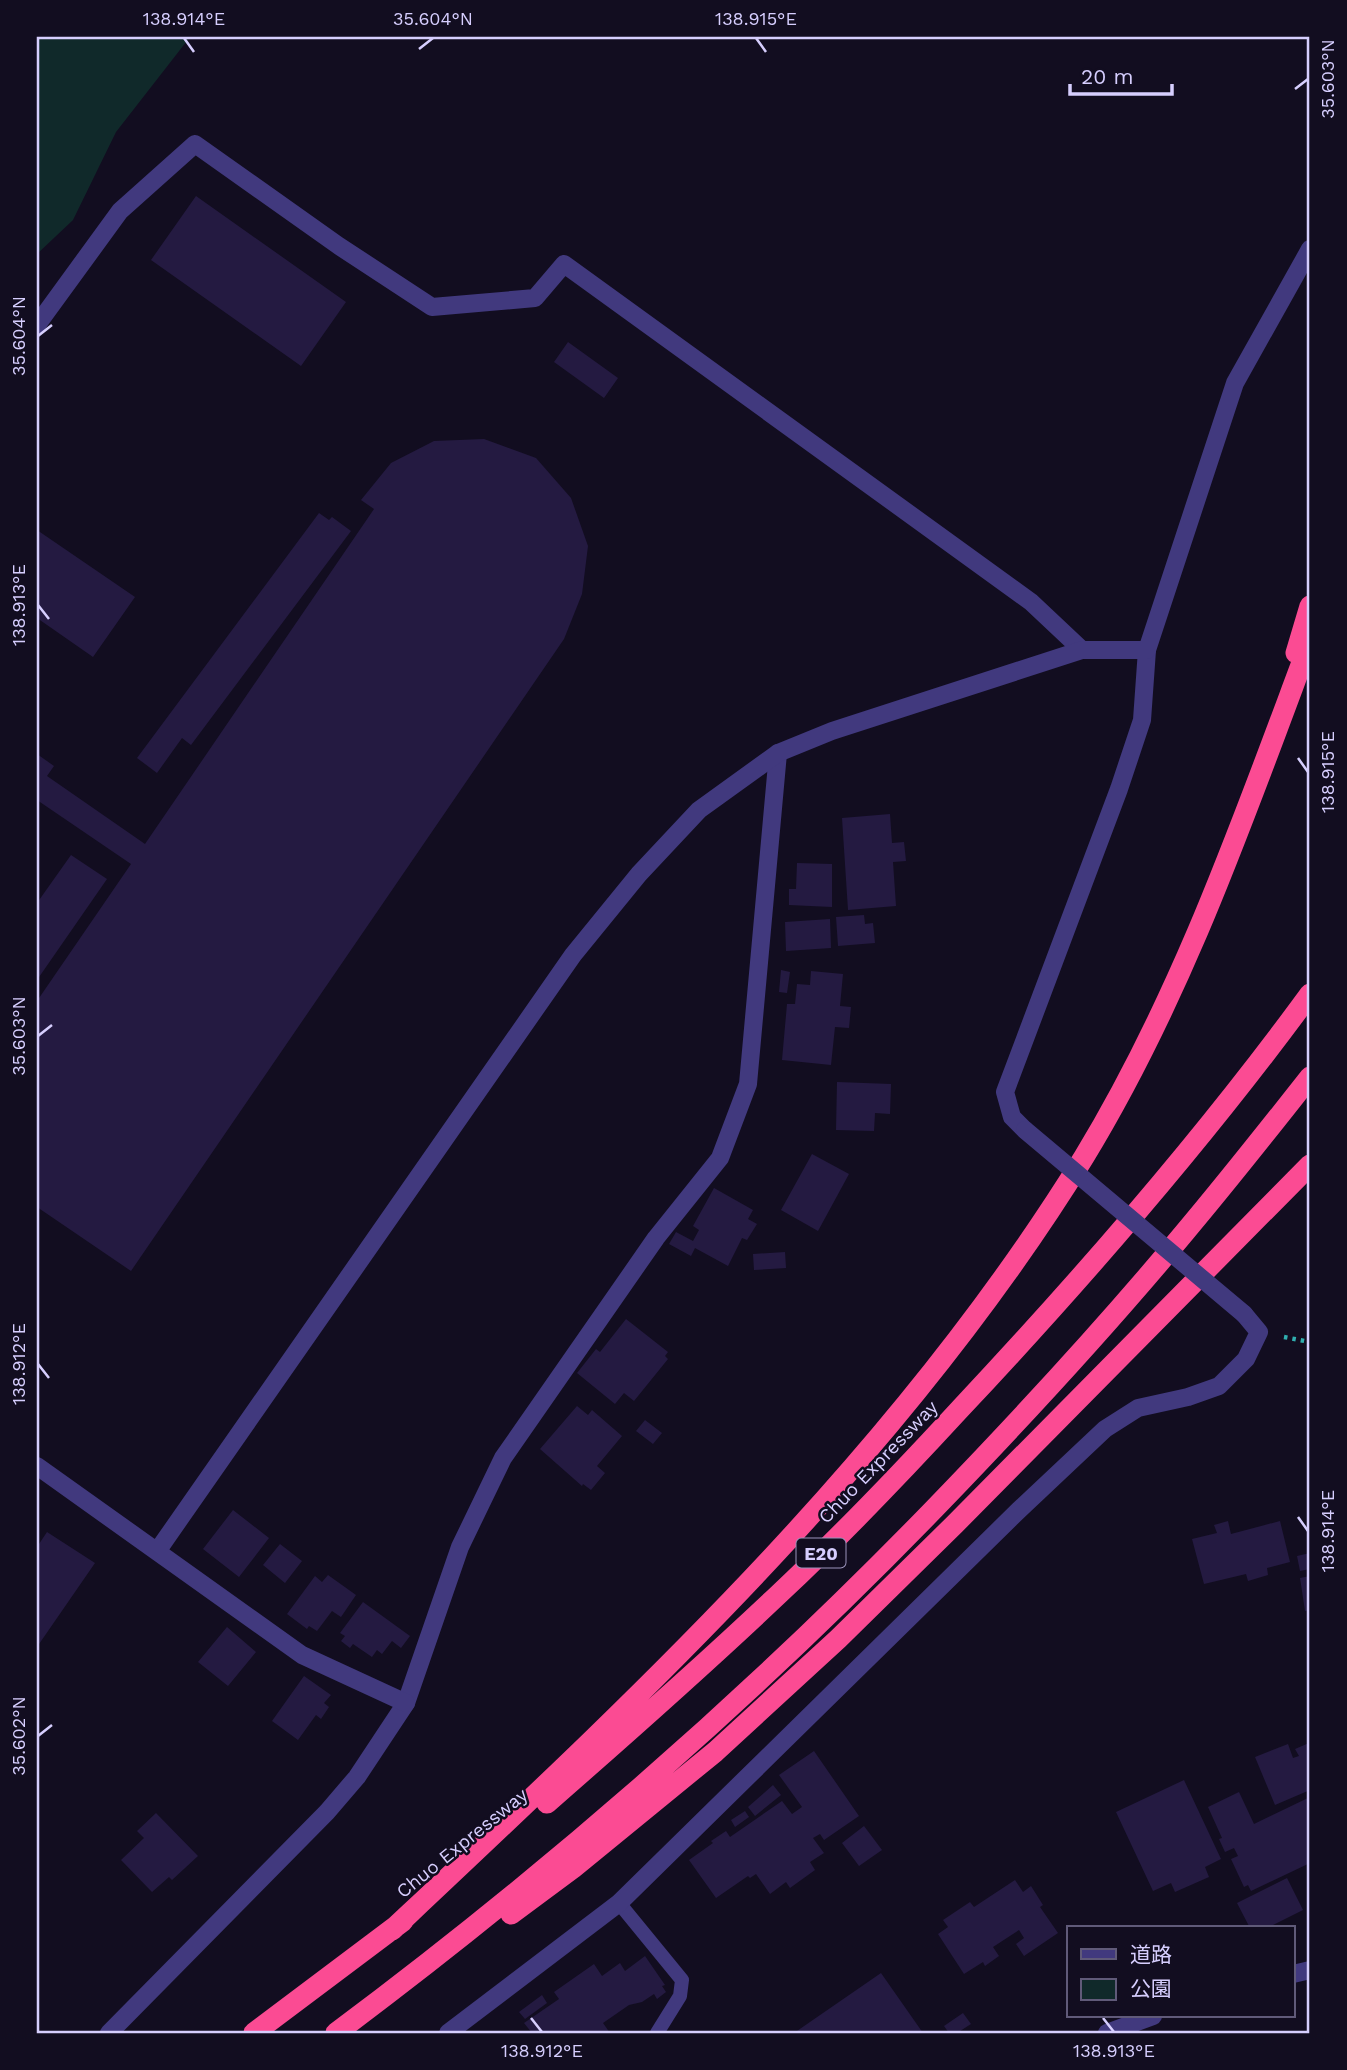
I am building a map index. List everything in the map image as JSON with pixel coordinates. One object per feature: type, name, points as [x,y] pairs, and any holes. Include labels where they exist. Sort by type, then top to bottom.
[{"type":"highway","points":[[1256,786],[1310,606]]},
{"type":"highway","points":[[392,1930],[640,1696],[766,1564],[876,1441],[951,1351],[1023,1251],[1086,1154],[1141,1053],[1185,964],[1224,872],[1310,641]]},
{"type":"highway","name":"Chuo Expressway","points":[[254,2033],[392,1930],[531,1817],[657,1708],[782,1591],[900,1473],[1024,1341],[1147,1200],[1274,1043],[1310,994]]},
{"type":"highway","name":"E20","points":[[336,2033],[418,1972],[563,1855],[701,1734],[820,1622],[936,1507],[1063,1371],[1184,1233],[1310,1077]]},
{"type":"highway","points":[[343,2033],[425,1978],[573,1868],[715,1752],[838,1639],[955,1524],[1310,1165]]},
{"type":"street","points":[[37,325],[120,211],[195,144],[340,246],[432,306],[535,298],[564,264],[1031,602],[1082,650]]},
{"type":"street","points":[[448,2033],[619,1903],[1018,1510],[1105,1429],[1138,1408],[1188,1398],[1219,1386],[1246,1359],[1259,1332],[1244,1314],[1012,1118],[1005,1091],[1119,789],[1142,720],[1147,650],[1235,383],[1310,249]]},
{"type":"street","points":[[158,1550],[573,955],[639,874],[699,810],[778,753],[832,731],[1082,650],[1147,650]]},
{"type":"street","points":[[109,2033],[327,1812],[357,1777],[406,1703],[460,1547],[503,1458],[656,1238],[720,1158],[748,1084],[778,753]]},
{"type":"street","points":[[37,1466],[302,1654],[406,1703]]},
{"type":"street","points":[[1107,2033],[1148,2018]]},
{"type":"lane","points":[[619,1903],[682,1980],[680,1996],[657,2033]]},
{"type":"green space","points":[[37,37],[190,37],[116,132],[73,220],[37,254]]},
{"type":"building","points":[[196,196],[346,302],[301,366],[151,260]]},
{"type":"building","points":[[568,342],[618,378],[604,398],[554,362]]},
{"type":"building","points":[[484,439],[536,458],[571,498],[588,546],[582,594],[564,639],[131,1271],[37,1207],[37,1001],[131,864],[37,800],[37,754],[54,766],[47,776],[145,844],[374,509],[361,500],[391,463],[434,441]]},
{"type":"building","points":[[319,513],[329,520],[332,517],[351,531],[191,745],[182,738],[157,773],[137,758]]},
{"type":"building","points":[[37,530],[135,597],[93,657],[37,618]]},
{"type":"building","points":[[890,814],[892,843],[904,842],[906,861],[893,862],[896,906],[848,910],[842,818]]},
{"type":"building","points":[[71,855],[107,879],[37,980],[37,903]]},
{"type":"building","points":[[797,863],[832,864],[832,907],[789,905],[789,889],[796,889]]},
{"type":"building","points":[[864,915],[865,924],[873,923],[875,943],[838,946],[836,917]]},
{"type":"building","points":[[830,919],[831,948],[786,951],[785,922]]},
{"type":"building","points":[[781,970],[790,972],[787,993],[779,992]]},
{"type":"building","points":[[811,971],[843,974],[840,1006],[851,1007],[849,1028],[835,1027],[831,1065],[782,1060],[787,1004],[795,1004],[797,984],[810,985]]},
{"type":"building","points":[[837,1082],[891,1084],[890,1114],[875,1113],[874,1131],[836,1130]]},
{"type":"building","points":[[812,1154],[849,1174],[818,1231],[781,1210]]},
{"type":"building","points":[[714,1188],[753,1210],[748,1219],[757,1224],[747,1240],[742,1238],[728,1266],[695,1248],[691,1256],[669,1244],[676,1232],[693,1241],[699,1230],[693,1226]]},
{"type":"building","points":[[785,1252],[786,1268],[754,1270],[753,1254]]},
{"type":"building","points":[[626,1319],[668,1352],[665,1356],[668,1359],[634,1401],[624,1393],[615,1404],[577,1373],[596,1349],[600,1352]]},
{"type":"building","points":[[577,1406],[588,1415],[592,1410],[622,1436],[597,1466],[605,1473],[591,1490],[583,1484],[582,1486],[540,1449]]},
{"type":"building","points":[[645,1420],[662,1433],[653,1444],[636,1431]]},
{"type":"building","points":[[233,1510],[269,1538],[239,1577],[203,1549]]},
{"type":"building","points":[[1228,1521],[1231,1534],[1280,1521],[1290,1562],[1267,1568],[1268,1575],[1248,1581],[1246,1574],[1204,1584],[1192,1539],[1217,1533],[1214,1525]]},
{"type":"building","points":[[47,1532],[95,1563],[37,1647],[37,1547]]},
{"type":"building","points":[[280,1544],[302,1561],[285,1583],[263,1565]]},
{"type":"building","points":[[1310,1553],[1310,1569],[1300,1571],[1297,1556]]},
{"type":"building","points":[[328,1575],[356,1595],[341,1617],[332,1611],[317,1631],[309,1626],[307,1629],[287,1614],[315,1576],[322,1582]]},
{"type":"building","points":[[1310,1576],[1310,1610],[1305,1611],[1300,1578]]},
{"type":"building","points":[[363,1602],[410,1636],[401,1648],[392,1641],[382,1654],[377,1650],[372,1657],[353,1644],[350,1648],[341,1641],[345,1636],[340,1633]]},
{"type":"building","points":[[227,1627],[256,1652],[228,1686],[198,1662]]},
{"type":"building","points":[[304,1676],[331,1695],[324,1703],[329,1707],[321,1719],[316,1715],[298,1740],[272,1721]]},
{"type":"building","points":[[1309,1743],[1310,1790],[1275,1805],[1255,1757],[1288,1744],[1293,1758],[1299,1756],[1295,1749]]},
{"type":"building","points":[[814,1751],[859,1816],[824,1840],[820,1834],[813,1838],[824,1853],[810,1862],[815,1870],[790,1888],[786,1882],[770,1894],[756,1874],[750,1878],[748,1876],[716,1898],[689,1860],[726,1831],[730,1837],[782,1801],[792,1814],[802,1807],[779,1775]]},
{"type":"building","points":[[1184,1780],[1221,1859],[1205,1867],[1209,1877],[1175,1892],[1171,1883],[1153,1891],[1116,1812]]},
{"type":"building","points":[[773,1785],[781,1795],[755,1816],[748,1807]]},
{"type":"building","points":[[1239,1792],[1254,1824],[1310,1797],[1310,1863],[1251,1891],[1248,1885],[1244,1887],[1231,1859],[1238,1856],[1234,1848],[1225,1852],[1219,1839],[1222,1838],[1208,1807]]},
{"type":"building","points":[[745,1811],[749,1817],[735,1827],[731,1820]]},
{"type":"building","points":[[156,1813],[198,1856],[172,1880],[169,1877],[152,1892],[121,1860],[144,1838],[137,1831]]},
{"type":"building","points":[[864,1826],[882,1850],[859,1866],[842,1843]]},
{"type":"building","points":[[1287,1878],[1303,1910],[1271,1926],[1249,1926],[1237,1903]]},
{"type":"building","points":[[1015,1880],[1023,1892],[1031,1886],[1043,1905],[1040,1907],[1058,1933],[1024,1956],[1016,1944],[1024,1938],[1019,1930],[993,1947],[999,1956],[985,1966],[983,1962],[964,1974],[938,1934],[948,1927],[943,1920],[970,1902],[974,1907]]},
{"type":"building","points":[[645,1956],[665,1985],[662,1986],[666,1992],[657,1999],[654,1994],[642,2002],[629,2005],[603,2023],[610,2033],[532,2033],[524,2023],[559,1999],[554,1992],[594,1964],[602,1976],[620,1963],[625,1971]]},
{"type":"building","points":[[881,1973],[923,2033],[794,2033]]},
{"type":"building","points":[[542,1995],[547,2003],[525,2019],[519,2012]]},
{"type":"building","points":[[963,2013],[971,2024],[957,2033],[949,2033],[944,2026]]}]
